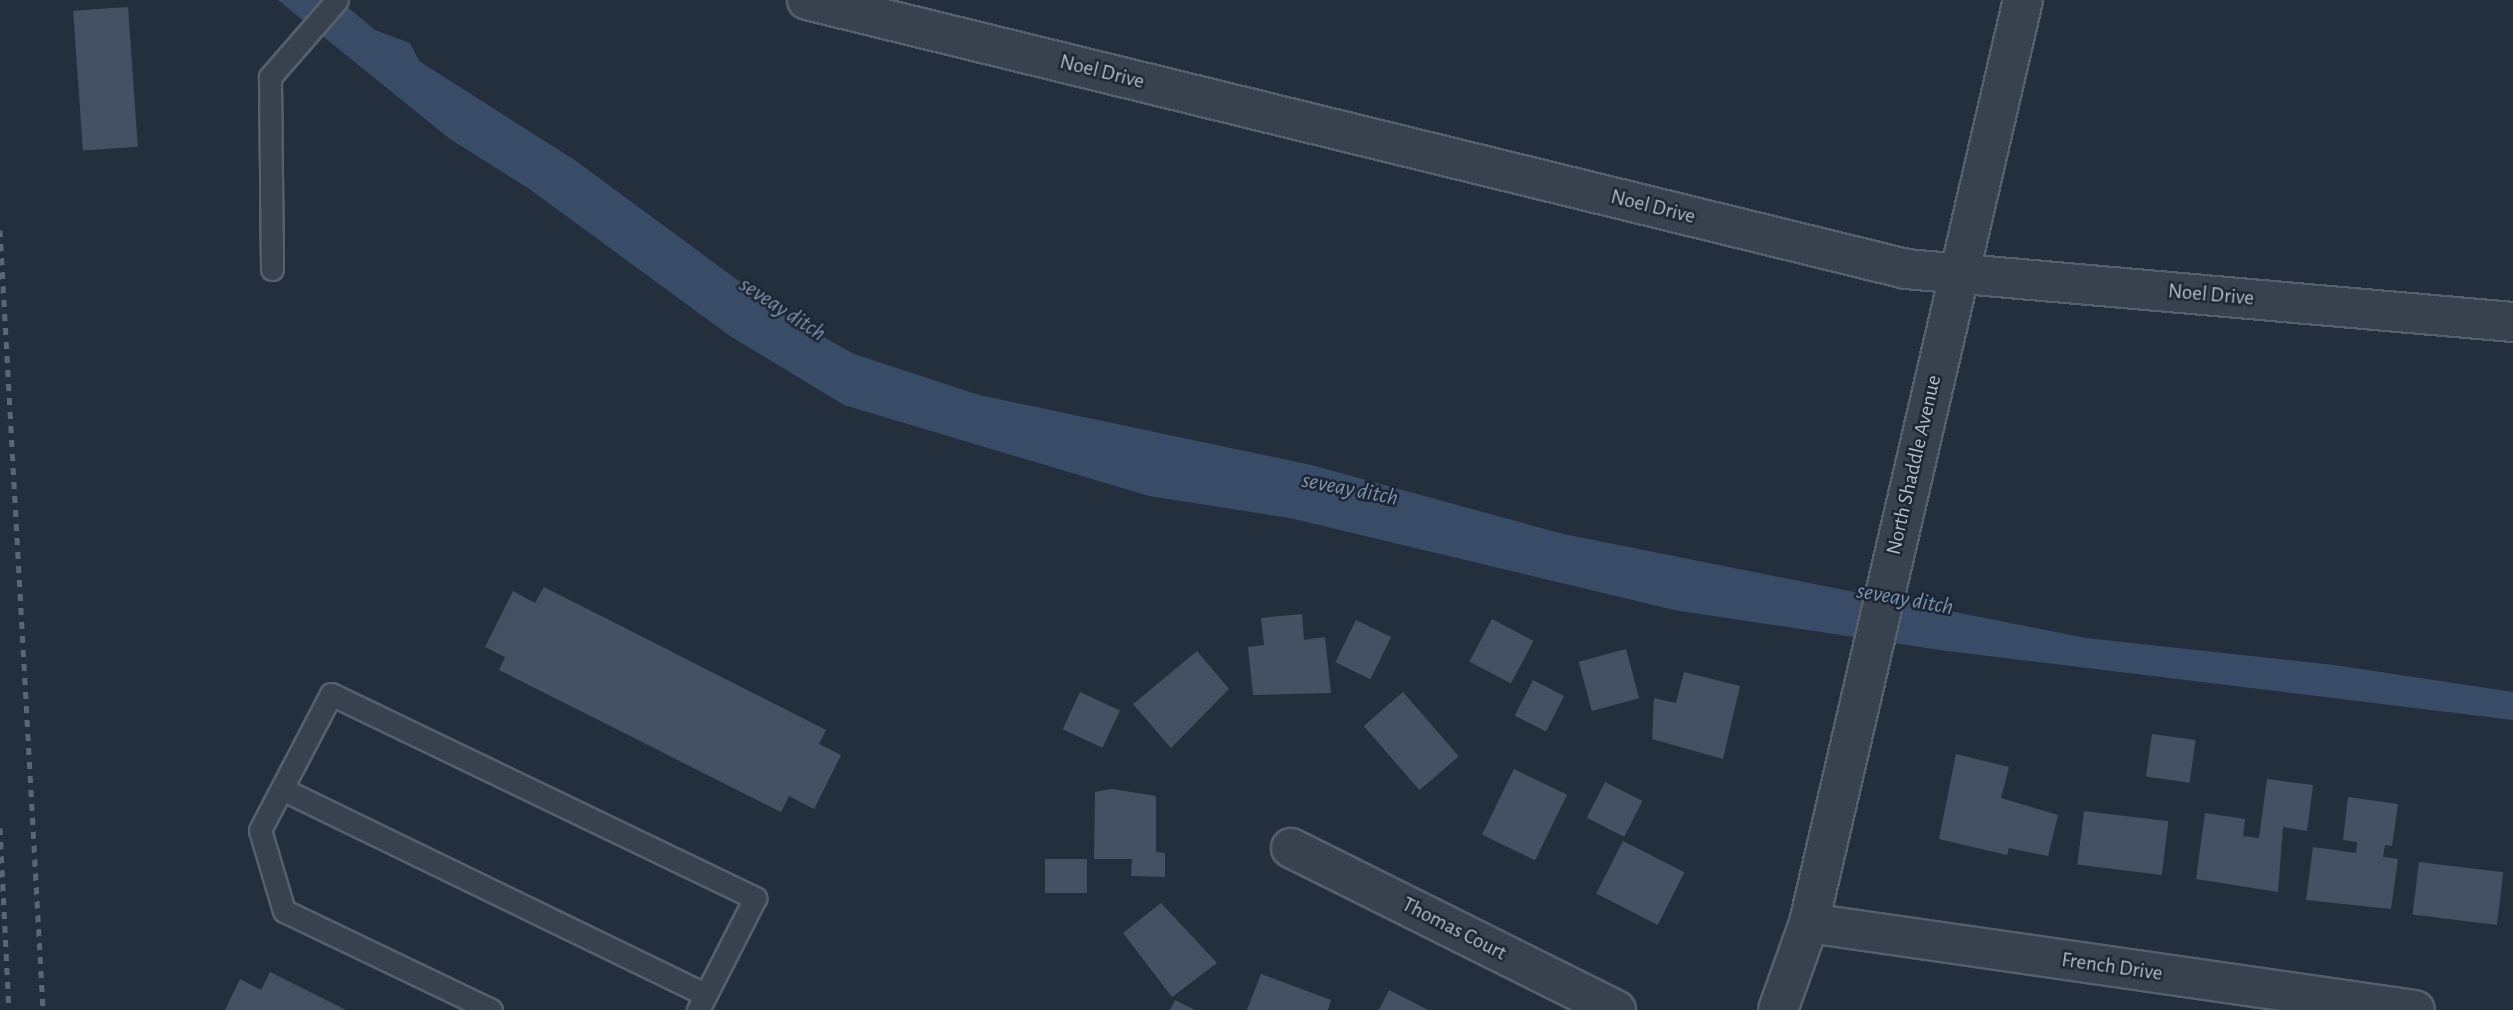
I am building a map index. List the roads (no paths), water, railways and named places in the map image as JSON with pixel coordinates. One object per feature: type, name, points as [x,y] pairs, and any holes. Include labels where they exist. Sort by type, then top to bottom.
[{"type":"street","name":"Noel Drive","points":[[807,0],[1906,269],[1962,271],[2513,322]]},
{"type":"street","name":"North Shaddle Avenue","points":[[1778,1010],[1809,923],[2023,0]]},
{"type":"street","name":"Thomas Court","points":[[1291,848],[1616,1010]]},
{"type":"street","name":"French Drive","points":[[1809,923],[2349,1006],[2415,1010]]},
{"type":"lane","points":[[272,269],[270,77],[337,0]]},
{"type":"lane","points":[[282,789],[701,1002],[755,898],[331,694],[260,830],[284,911],[491,1010]]},
{"type":"water","name":"seveay ditch","points":[[278,0],[339,0],[375,30],[410,43],[419,61],[576,161],[789,318],[854,354],[979,395],[1311,465],[1563,534],[2086,638],[2334,665],[2513,692],[2513,720],[1947,651],[1674,610],[1290,518],[1149,496],[844,405],[730,336],[528,188],[450,139]]},
{"type":"railway","points":[[0,230],[43,1010]]},
{"type":"railway","points":[[0,828],[9,1010]]}]
